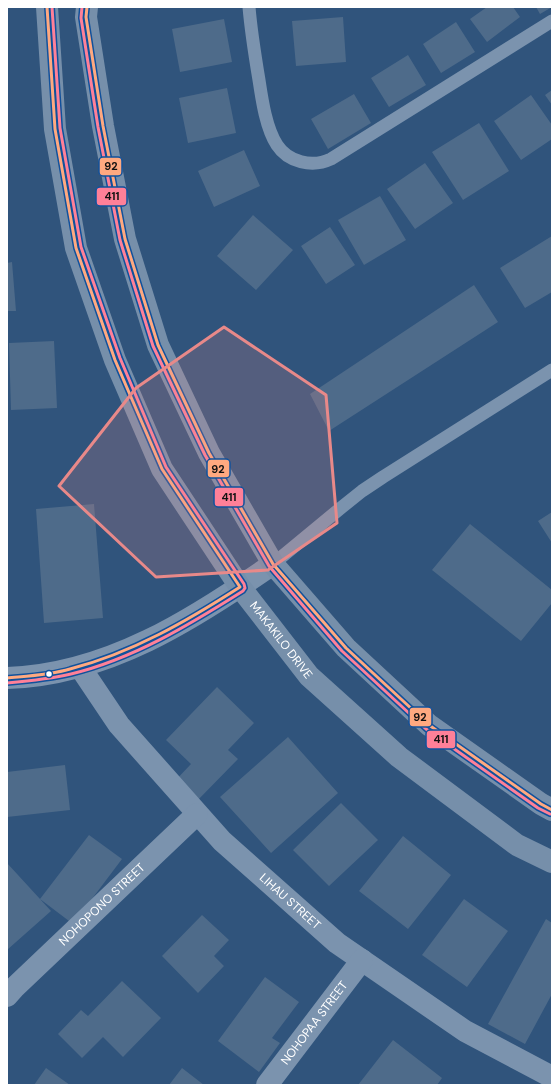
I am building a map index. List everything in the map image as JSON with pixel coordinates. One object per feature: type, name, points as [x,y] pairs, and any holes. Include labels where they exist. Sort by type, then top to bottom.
[{"type":"main road","name":"MAKAKILO DRIVE","points":[[47,7],[55,129],[76,248],[115,360],[162,470],[240,587],[308,676],[399,757],[517,845],[552,862]]},
{"type":"main road","points":[[87,7],[86,17],[103,126],[125,239],[158,345],[209,453],[273,564],[346,648],[429,726],[541,804],[552,810]]},
{"type":"street","points":[[7,678],[49,674],[80,667],[110,657],[175,626],[210,606],[273,564]]},
{"type":"street","name":"LIHAU STREET","points":[[80,667],[119,725],[222,841],[337,943],[465,1031],[547,1079]]},
{"type":"street","name":"NOHOPONO STREET","points":[[7,996],[197,814]]},
{"type":"street","name":"NOHOPAA STREET","points":[[267,1085],[362,960]]},
{"type":"lane","points":[[249,7],[254,53],[262,103],[267,120],[275,140],[282,152],[299,162],[308,163],[322,162],[331,159],[552,20]]},
{"type":"lane","points":[[273,564],[362,491],[382,477],[552,370]]},
{"type":"highlighted area","points":[[224,327],[326,395],[337,523],[268,570],[156,577],[59,486],[136,388]]},
{"type":"building","points":[[487,7],[513,7],[520,17],[487,42],[470,19]]},
{"type":"building","points":[[536,7],[552,7],[540,14]]},
{"type":"building","points":[[343,17],[346,62],[296,66],[292,21]]},
{"type":"building","points":[[224,19],[232,62],[180,72],[172,29]]},
{"type":"building","points":[[456,22],[475,52],[441,73],[423,44]]},
{"type":"building","points":[[408,55],[426,85],[389,107],[371,78]]},
{"type":"building","points":[[227,88],[236,133],[188,143],[179,98]]},
{"type":"building","points":[[552,90],[552,105],[545,95]]},
{"type":"building","points":[[354,94],[371,123],[328,149],[311,119]]},
{"type":"building","points":[[531,95],[552,125],[552,139],[521,160],[494,121]]},
{"type":"building","points":[[479,123],[509,171],[463,200],[432,152]]},
{"type":"building","points":[[244,150],[260,186],[214,207],[198,171]]},
{"type":"building","points":[[425,163],[453,203],[415,229],[387,189]]},
{"type":"building","points":[[380,196],[406,240],[364,265],[338,220]]},
{"type":"building","points":[[253,215],[293,250],[256,290],[217,256]]},
{"type":"building","points":[[330,227],[355,265],[326,284],[301,246]]},
{"type":"building","points":[[552,236],[552,292],[525,308],[500,268]]},
{"type":"building","points":[[12,262],[16,311],[7,311],[7,263]]},
{"type":"building","points":[[474,285],[498,322],[329,431],[310,394]]},
{"type":"building","points":[[54,341],[57,408],[11,410],[9,343]]},
{"type":"building","points":[[94,504],[103,618],[44,623],[36,509]]},
{"type":"building","points":[[552,512],[552,543],[538,521]]},
{"type":"building","points":[[470,524],[552,590],[552,603],[521,641],[432,570]]},
{"type":"building","points":[[217,687],[254,723],[228,750],[238,759],[195,803],[173,783],[191,764],[166,740]]},
{"type":"building","points":[[288,737],[338,793],[271,853],[220,797]]},
{"type":"building","points":[[65,765],[70,810],[7,817],[7,772]]},
{"type":"building","points":[[341,803],[378,840],[329,886],[293,850]]},
{"type":"building","points":[[89,835],[122,859],[73,924],[40,899]]},
{"type":"building","points":[[403,836],[451,875],[408,929],[359,891]]},
{"type":"building","points":[[7,863],[51,911],[7,950]]},
{"type":"building","points":[[464,899],[508,931],[467,987],[422,955]]},
{"type":"building","points":[[202,915],[229,940],[214,956],[224,966],[198,993],[162,956]]},
{"type":"building","points":[[546,919],[552,923],[552,994],[525,1044],[488,1024]]},
{"type":"building","points":[[265,977],[299,1002],[272,1038],[280,1043],[259,1072],[218,1041]]},
{"type":"building","points":[[122,981],[161,1018],[123,1057],[103,1037],[82,1058],[58,1034],[81,1010],[88,1016]]},
{"type":"building","points":[[393,1040],[442,1078],[437,1085],[358,1085]]},
{"type":"building","points":[[46,1068],[70,1085],[34,1085]]},
{"type":"building","points":[[182,1068],[204,1085],[169,1085]]},
{"type":"transit line","name":"92","points":[[7,678],[55,673],[115,654],[179,624],[240,587],[162,469],[115,360],[76,248],[55,129],[47,7]]},
{"type":"transit line","name":"411","points":[[7,683],[63,676],[94,668],[160,640],[243,591],[245,588],[244,584],[166,467],[120,358],[81,247],[60,128],[52,7]]},
{"type":"transit line","name":"411","points":[[82,7],[81,18],[98,127],[120,240],[153,346],[205,455],[269,566],[342,651],[426,729],[538,808],[550,814]]},
{"type":"transit line","name":"92","points":[[87,7],[86,17],[103,126],[125,239],[158,345],[209,453],[273,564],[346,648],[429,725],[541,804],[552,810]]}]
